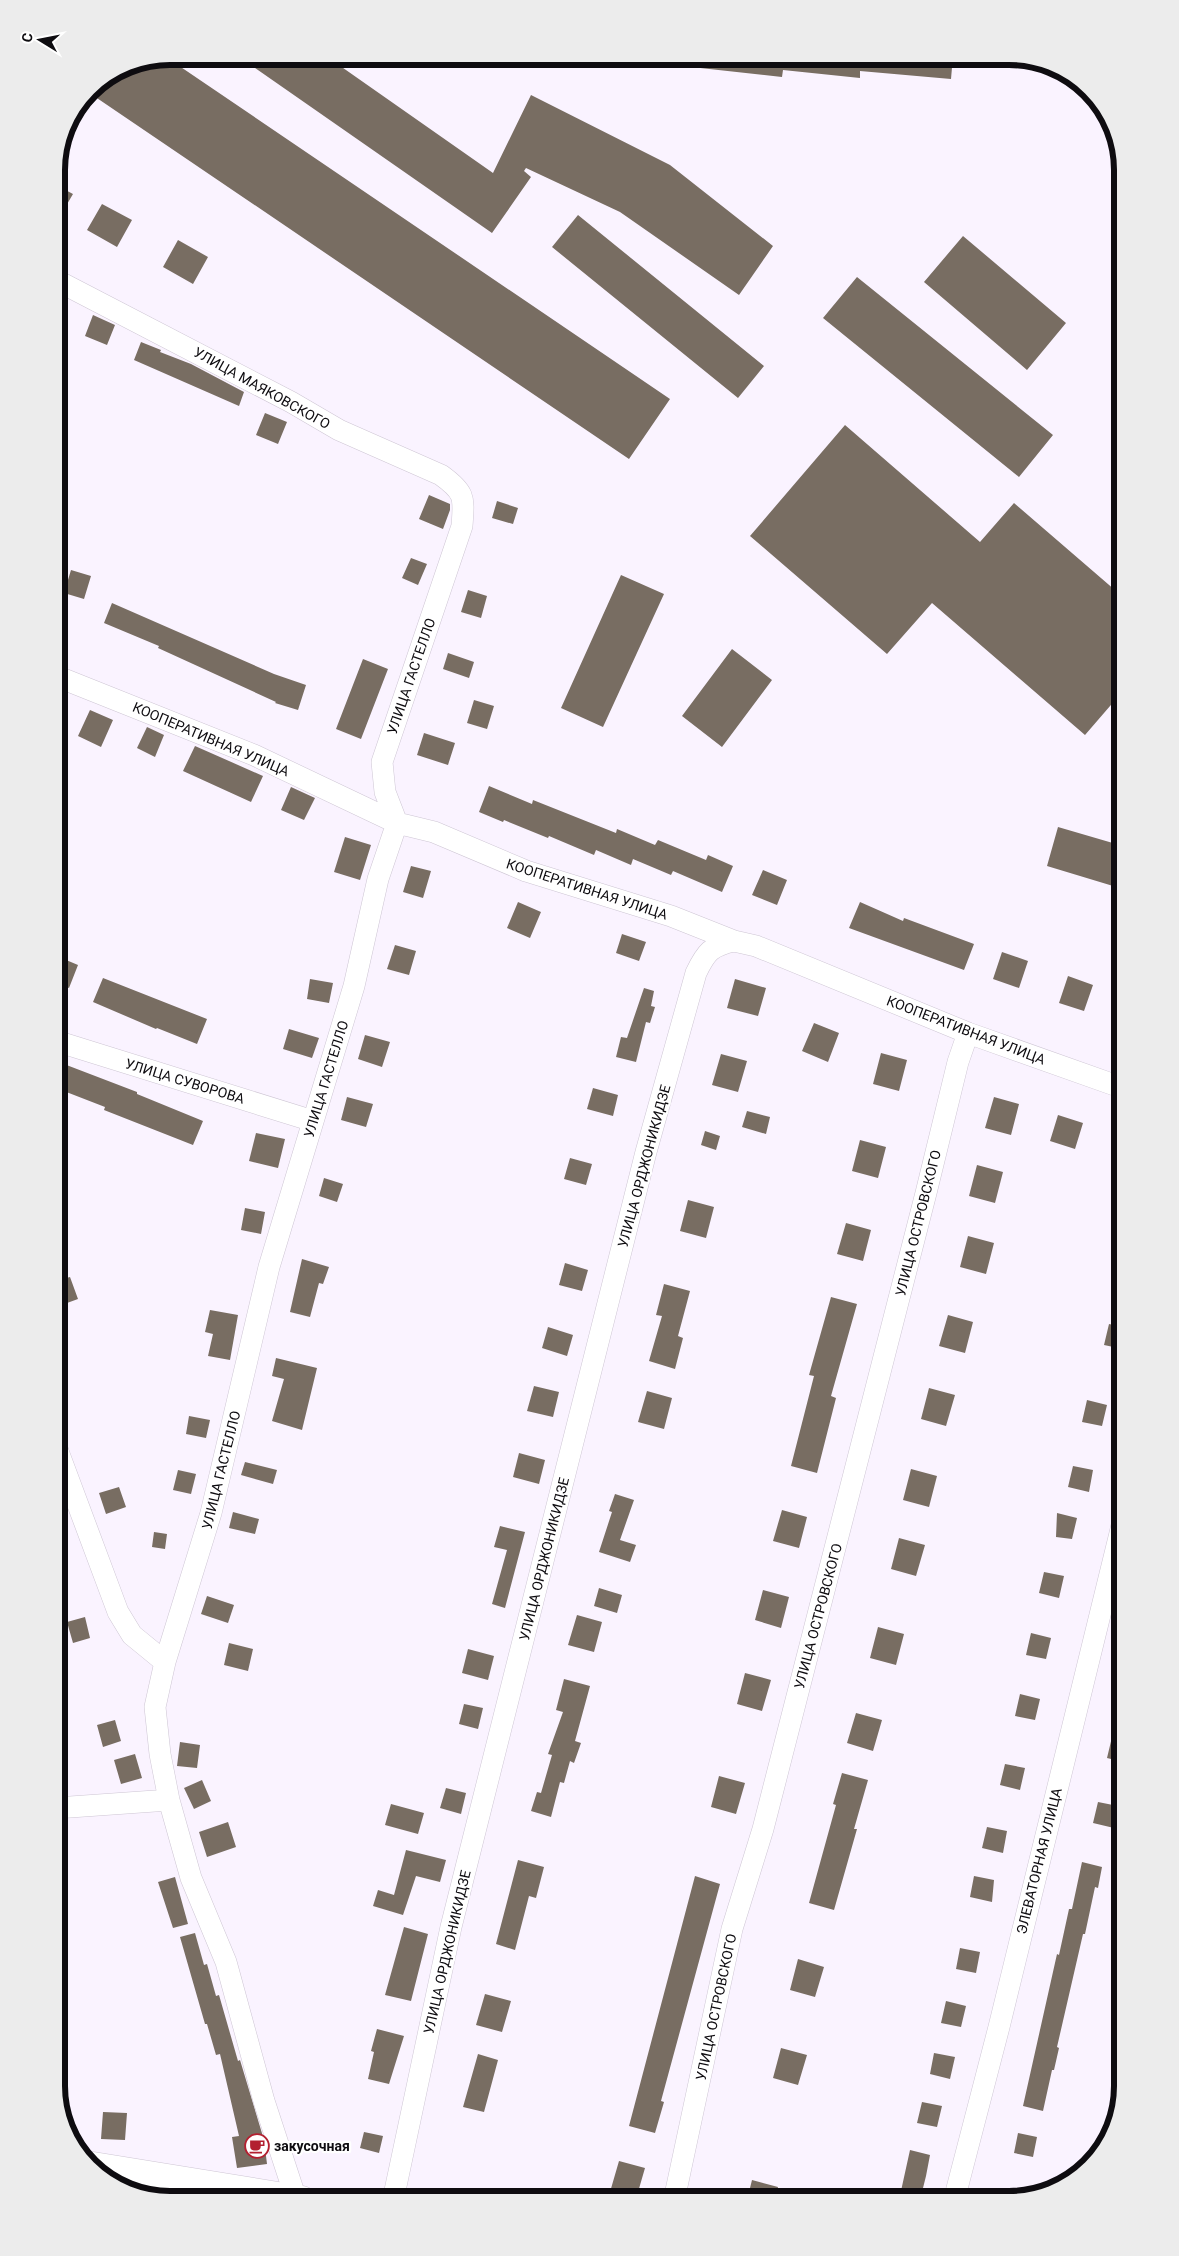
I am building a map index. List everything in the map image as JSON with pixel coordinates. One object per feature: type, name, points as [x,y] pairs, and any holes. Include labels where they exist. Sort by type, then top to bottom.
[{"type":"main road","points":[[105,2168],[229,2191]]},
{"type":"street","name":"УЛИЦА МАЯКОВСКОГО","points":[[65,285],[291,402],[339,430],[441,475],[454,484],[464,499]]},
{"type":"street","name":"УЛИЦА ГАСТЕЛЛО","points":[[296,2191],[264,2101],[226,1962],[192,1878],[169,1800],[160,1754],[155,1707],[165,1662],[211,1513],[269,1267],[354,986],[378,879],[397,823],[385,792],[382,762],[462,526],[464,499]]},
{"type":"street","name":"КООПЕРАТИВНАЯ УЛИЦА","points":[[65,680],[254,755],[397,823],[434,832],[526,871],[672,916],[734,941],[756,946],[968,1033],[1114,1085]]},
{"type":"street","name":"УЛИЦА ОРДЖОНИКИДЗЕ","points":[[394,2191],[451,1927],[646,1152],[696,973],[704,956],[716,944],[734,941]]},
{"type":"street","name":"УЛИЦА ОСТРОВСКОГО","points":[[676,2191],[732,1929],[763,1829],[926,1194],[958,1062],[968,1033]]},
{"type":"street","name":"УЛИЦА СУВОРОВА","points":[[65,1044],[313,1121]]},
{"type":"street","points":[[65,1470],[118,1612],[132,1635],[165,1662]]},
{"type":"street","name":"ЭЛЕВАТОРНАЯ УЛИЦА","points":[[956,2191],[999,2027],[1114,1558]]},
{"type":"street","points":[[65,1807],[169,1800]]},
{"type":"building","points":[[178,65],[670,399],[629,459],[95,97],[106,87],[130,73],[149,67]]},
{"type":"building","points":[[251,65],[339,65],[493,173],[531,95],[670,165],[773,246],[739,295],[620,212],[526,168],[524,171],[531,177],[492,233]]},
{"type":"building","points":[[952,65],[951,79],[860,71],[860,78],[783,70],[782,77],[682,66]]},
{"type":"building","points":[[65,190],[73,194],[65,208]]},
{"type":"building","points":[[102,204],[132,220],[117,247],[87,230]]},
{"type":"building","points":[[578,215],[764,366],[738,398],[552,247]]},
{"type":"building","points":[[963,236],[1066,323],[1027,370],[924,282]]},
{"type":"building","points":[[178,240],[208,257],[193,284],[163,267]]},
{"type":"building","points":[[857,277],[1053,435],[1019,477],[823,318]]},
{"type":"building","points":[[93,315],[115,325],[107,345],[85,336]]},
{"type":"building","points":[[141,342],[161,350],[160,352],[191,364],[244,392],[239,406],[134,360]]},
{"type":"building","points":[[265,413],[287,422],[278,444],[256,435]]},
{"type":"building","points":[[845,425],[980,542],[1014,503],[1114,589],[1114,701],[1085,735],[932,603],[887,654],[750,536]]},
{"type":"building","points":[[429,495],[450,504],[450,510],[443,529],[419,519]]},
{"type":"building","points":[[497,501],[518,508],[513,524],[492,518]]},
{"type":"building","points":[[411,558],[427,564],[418,585],[402,578]]},
{"type":"building","points":[[71,570],[91,576],[84,599],[65,593]]},
{"type":"building","points":[[621,575],[664,594],[603,727],[561,708]]},
{"type":"building","points":[[468,590],[487,596],[481,618],[461,612]]},
{"type":"building","points":[[112,603],[274,674],[306,685],[298,710],[275,703],[158,648],[159,646],[104,623]]},
{"type":"building","points":[[732,649],[772,680],[722,747],[682,716]]},
{"type":"building","points":[[448,653],[474,662],[469,678],[443,669]]},
{"type":"building","points":[[363,659],[388,669],[361,739],[336,729]]},
{"type":"building","points":[[474,700],[494,706],[487,729],[467,723]]},
{"type":"building","points":[[90,710],[113,720],[101,747],[78,736]]},
{"type":"building","points":[[147,727],[164,735],[155,757],[137,748]]},
{"type":"building","points":[[424,733],[455,743],[448,765],[417,755]]},
{"type":"building","points":[[195,746],[263,776],[251,802],[183,771]]},
{"type":"building","points":[[489,786],[532,804],[533,800],[616,833],[617,829],[655,845],[658,840],[706,860],[708,855],[733,866],[722,892],[673,871],[671,875],[633,859],[631,865],[596,850],[594,855],[549,836],[548,838],[479,812]]},
{"type":"building","points":[[291,787],[315,798],[304,820],[281,810]]},
{"type":"building","points":[[1058,827],[1114,843],[1114,886],[1047,866]]},
{"type":"building","points":[[345,837],[371,845],[360,880],[334,872]]},
{"type":"building","points":[[411,866],[431,871],[423,898],[403,892]]},
{"type":"building","points":[[763,870],[787,880],[777,905],[752,895]]},
{"type":"building","points":[[518,902],[541,912],[530,938],[507,928]]},
{"type":"building","points":[[860,902],[903,921],[904,918],[974,944],[964,970],[849,928]]},
{"type":"building","points":[[622,934],[646,942],[639,961],[616,953]]},
{"type":"building","points":[[395,945],[416,951],[409,975],[387,969]]},
{"type":"building","points":[[1002,952],[1028,961],[1019,988],[993,979]]},
{"type":"building","points":[[65,960],[78,965],[69,988],[65,986]]},
{"type":"building","points":[[1068,976],[1093,985],[1084,1011],[1059,1003]]},
{"type":"building","points":[[103,978],[207,1019],[197,1044],[93,1002]]},
{"type":"building","points":[[310,979],[333,983],[329,1003],[307,999]]},
{"type":"building","points":[[735,979],[766,988],[758,1016],[727,1008]]},
{"type":"building","points":[[644,988],[654,991],[651,1006],[655,1007],[650,1023],[646,1022],[636,1062],[616,1057],[621,1037],[627,1038]]},
{"type":"building","points":[[814,1023],[839,1033],[828,1062],[802,1051]]},
{"type":"building","points":[[289,1029],[319,1038],[312,1058],[283,1049]]},
{"type":"building","points":[[365,1035],[390,1042],[382,1067],[358,1059]]},
{"type":"building","points":[[881,1053],[907,1060],[899,1091],[873,1084]]},
{"type":"building","points":[[721,1054],[747,1061],[738,1092],[712,1085]]},
{"type":"building","points":[[65,1064],[137,1092],[137,1094],[203,1121],[193,1145],[104,1110],[105,1107],[65,1091]]},
{"type":"building","points":[[593,1088],[618,1095],[613,1116],[587,1109]]},
{"type":"building","points":[[347,1097],[373,1104],[366,1127],[341,1120]]},
{"type":"building","points":[[994,1097],[1019,1104],[1011,1135],[985,1128]]},
{"type":"building","points":[[747,1111],[770,1117],[766,1134],[742,1127]]},
{"type":"building","points":[[1058,1115],[1083,1123],[1075,1149],[1050,1141]]},
{"type":"building","points":[[705,1131],[720,1136],[716,1150],[701,1145]]},
{"type":"building","points":[[256,1133],[285,1139],[278,1168],[249,1161]]},
{"type":"building","points":[[860,1140],[886,1147],[878,1178],[852,1171]]},
{"type":"building","points":[[570,1158],[592,1164],[586,1185],[564,1179]]},
{"type":"building","points":[[977,1165],[1003,1172],[995,1203],[969,1196]]},
{"type":"building","points":[[324,1178],[343,1184],[337,1202],[319,1196]]},
{"type":"building","points":[[688,1200],[714,1207],[706,1238],[680,1231]]},
{"type":"building","points":[[245,1208],[265,1212],[261,1234],[241,1230]]},
{"type":"building","points":[[846,1223],[871,1230],[863,1261],[837,1254]]},
{"type":"building","points":[[968,1236],[994,1243],[986,1274],[960,1267]]},
{"type":"building","points":[[302,1259],[329,1267],[323,1284],[319,1283],[310,1317],[290,1312]]},
{"type":"building","points":[[565,1263],[588,1270],[582,1291],[559,1285]]},
{"type":"building","points":[[70,1277],[78,1299],[65,1304],[65,1278]]},
{"type":"building","points":[[664,1284],[690,1291],[678,1336],[683,1338],[675,1369],[649,1361],[662,1316],[656,1315]]},
{"type":"building","points":[[831,1297],[857,1304],[831,1396],[836,1398],[817,1473],[791,1466],[814,1376],[809,1375]]},
{"type":"building","points":[[210,1310],[238,1315],[230,1360],[208,1356],[213,1334],[205,1332]]},
{"type":"building","points":[[948,1315],[973,1322],[965,1353],[939,1346]]},
{"type":"building","points":[[1109,1324],[1114,1325],[1114,1347],[1104,1345]]},
{"type":"building","points":[[548,1327],[573,1335],[567,1356],[542,1348]]},
{"type":"building","points":[[276,1358],[317,1368],[302,1430],[272,1421],[284,1379],[272,1376]]},
{"type":"building","points":[[534,1386],[559,1392],[553,1417],[527,1411]]},
{"type":"building","points":[[929,1388],[955,1395],[946,1426],[921,1419]]},
{"type":"building","points":[[647,1391],[672,1398],[664,1429],[638,1422]]},
{"type":"building","points":[[1087,1400],[1107,1405],[1102,1426],[1082,1422]]},
{"type":"building","points":[[189,1416],[210,1420],[206,1438],[186,1434]]},
{"type":"building","points":[[519,1453],[545,1460],[539,1484],[513,1477]]},
{"type":"building","points":[[245,1462],[277,1470],[273,1484],[241,1475]]},
{"type":"building","points":[[1073,1466],[1093,1470],[1089,1492],[1068,1487]]},
{"type":"building","points":[[911,1469],[937,1476],[929,1507],[903,1500]]},
{"type":"building","points":[[178,1470],[196,1474],[191,1494],[173,1490]]},
{"type":"building","points":[[119,1487],[126,1507],[106,1514],[99,1493]]},
{"type":"building","points":[[615,1494],[634,1500],[620,1540],[636,1545],[630,1562],[599,1552],[612,1512],[609,1511]]},
{"type":"building","points":[[782,1510],[807,1517],[799,1548],[773,1541]]},
{"type":"building","points":[[233,1512],[259,1519],[255,1534],[229,1528]]},
{"type":"building","points":[[1057,1513],[1077,1518],[1072,1539],[1056,1537]]},
{"type":"building","points":[[500,1526],[525,1532],[505,1608],[492,1604],[507,1550],[494,1547]]},
{"type":"building","points":[[154,1532],[167,1534],[165,1549],[152,1547]]},
{"type":"building","points":[[899,1538],[925,1545],[916,1576],[891,1569]]},
{"type":"building","points":[[1044,1572],[1064,1576],[1059,1598],[1039,1593]]},
{"type":"building","points":[[599,1588],[622,1595],[617,1613],[594,1606]]},
{"type":"building","points":[[763,1590],[789,1597],[781,1628],[755,1620]]},
{"type":"building","points":[[207,1596],[234,1605],[228,1623],[201,1614]]},
{"type":"building","points":[[577,1615],[602,1622],[594,1652],[568,1645]]},
{"type":"building","points":[[85,1617],[90,1638],[73,1643],[67,1622]]},
{"type":"building","points":[[878,1627],[904,1634],[896,1665],[870,1658]]},
{"type":"building","points":[[1031,1633],[1051,1638],[1046,1659],[1026,1655]]},
{"type":"building","points":[[229,1643],[253,1649],[248,1671],[224,1665]]},
{"type":"building","points":[[468,1649],[494,1656],[488,1680],[462,1673]]},
{"type":"building","points":[[745,1673],[771,1680],[762,1711],[737,1704]]},
{"type":"building","points":[[564,1679],[590,1686],[575,1741],[581,1743],[574,1763],[570,1761],[564,1783],[560,1782],[551,1817],[531,1811],[537,1792],[541,1793],[552,1755],[548,1754],[563,1712],[556,1710]]},
{"type":"building","points":[[1020,1694],[1040,1699],[1035,1720],[1015,1716]]},
{"type":"building","points":[[464,1704],[483,1708],[478,1729],[459,1724]]},
{"type":"building","points":[[856,1713],[882,1720],[873,1751],[847,1743]]},
{"type":"building","points":[[115,1720],[121,1741],[103,1747],[97,1725]]},
{"type":"building","points":[[1114,1729],[1114,1760],[1107,1758]]},
{"type":"building","points":[[180,1742],[200,1745],[197,1768],[177,1766]]},
{"type":"building","points":[[135,1754],[142,1778],[121,1784],[114,1760]]},
{"type":"building","points":[[1005,1764],[1025,1768],[1020,1790],[1000,1785]]},
{"type":"building","points":[[842,1773],[868,1780],[854,1829],[857,1829],[834,1910],[809,1903],[836,1805],[833,1804]]},
{"type":"building","points":[[719,1776],[745,1783],[736,1814],[711,1807]]},
{"type":"building","points":[[202,1780],[211,1801],[194,1809],[184,1788]]},
{"type":"building","points":[[446,1788],[466,1793],[461,1814],[440,1808]]},
{"type":"building","points":[[1098,1802],[1114,1805],[1114,1828],[1093,1823]]},
{"type":"building","points":[[391,1804],[424,1813],[418,1834],[385,1825]]},
{"type":"building","points":[[228,1822],[236,1847],[207,1857],[199,1832]]},
{"type":"building","points":[[987,1827],[1007,1831],[1003,1853],[982,1848]]},
{"type":"building","points":[[406,1850],[446,1860],[440,1882],[416,1876],[403,1915],[373,1906],[378,1890],[394,1895]]},
{"type":"building","points":[[518,1860],[544,1867],[536,1898],[529,1896],[515,1950],[496,1944]]},
{"type":"building","points":[[1082,1862],[1102,1867],[1098,1888],[1095,1887],[1085,1934],[1083,1934],[1057,2047],[1059,2048],[1043,2111],[1023,2106],[1057,1954],[1059,1955],[1069,1909],[1072,1909]]},
{"type":"building","points":[[695,1876],[720,1884],[661,2101],[664,2102],[655,2133],[629,2126]]},
{"type":"building","points":[[974,1876],[994,1880],[992,1902],[970,1897]]},
{"type":"building","points":[[175,1877],[188,1924],[173,1928],[158,1882]]},
{"type":"building","points":[[404,1927],[428,1934],[411,2001],[385,1995]]},
{"type":"building","points":[[195,1933],[204,1965],[207,1964],[216,1996],[219,1995],[238,2061],[240,2060],[264,2140],[267,2164],[237,2168],[232,2137],[239,2136],[220,2054],[216,2055],[207,2024],[205,2024],[180,1937]]},
{"type":"building","points":[[960,1948],[980,1952],[976,1973],[956,1969]]},
{"type":"building","points":[[798,1959],[824,1967],[815,1997],[790,1990]]},
{"type":"building","points":[[485,1994],[511,2001],[502,2032],[476,2025]]},
{"type":"building","points":[[946,2001],[966,2006],[961,2027],[941,2023]]},
{"type":"building","points":[[377,2029],[404,2036],[389,2084],[368,2079],[374,2052],[371,2051]]},
{"type":"building","points":[[781,2048],[807,2055],[798,2085],[773,2078]]},
{"type":"building","points":[[934,2053],[955,2057],[950,2079],[930,2074]]},
{"type":"building","points":[[478,2054],[498,2060],[484,2112],[463,2107]]},
{"type":"building","points":[[922,2102],[942,2106],[937,2127],[917,2123]]},
{"type":"building","points":[[103,2112],[127,2113],[125,2140],[101,2139]]},
{"type":"building","points":[[364,2132],[383,2136],[379,2153],[360,2148]]},
{"type":"building","points":[[1018,2133],[1037,2137],[1033,2157],[1014,2153]]},
{"type":"building","points":[[910,2150],[930,2155],[922,2191],[901,2191]]},
{"type":"building","points":[[619,2161],[645,2168],[638,2191],[610,2191]]},
{"type":"building","points":[[752,2180],[778,2187],[777,2191],[749,2191]]},
{"type":"place","name":"закусочная","points":[[257,2146]]}]
